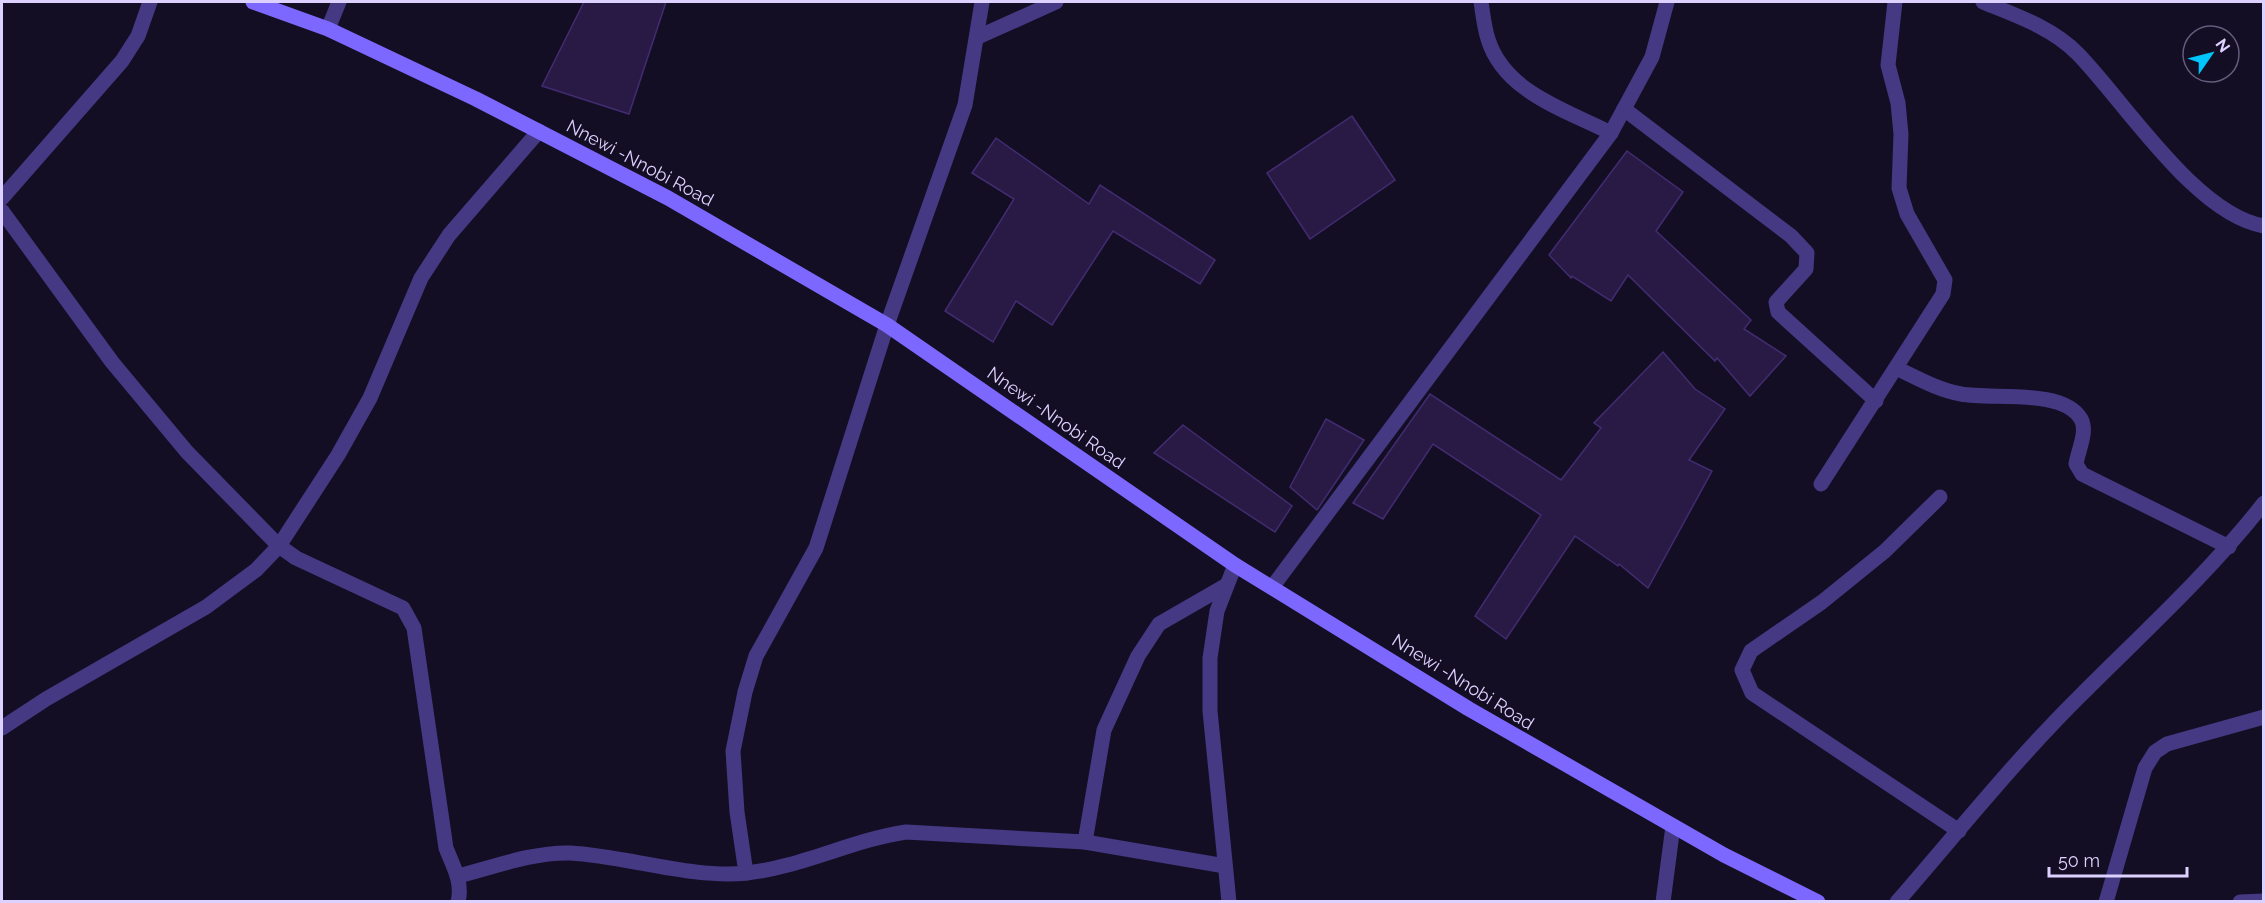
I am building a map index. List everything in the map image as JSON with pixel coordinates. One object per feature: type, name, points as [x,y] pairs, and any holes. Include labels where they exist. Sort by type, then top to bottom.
[{"type":"main road","name":"Nnewi -Nnobi Road","points":[[253,2],[328,29],[538,131],[668,198],[887,325],[1236,565],[1534,748],[1673,826],[1818,902]]},
{"type":"street","points":[[2,198],[122,61],[138,36],[150,2]]},
{"type":"street","points":[[328,29],[339,2]]},
{"type":"street","points":[[746,873],[737,812],[733,751],[745,692],[756,656],[816,548],[887,325],[965,105],[982,2]]},
{"type":"street","points":[[978,37],[1056,2]]},
{"type":"street","points":[[1480,2],[1488,39],[1501,66],[1521,87],[1611,133]]},
{"type":"street","points":[[1272,586],[1611,133],[1652,57],[1667,2]]},
{"type":"street","points":[[1821,484],[1943,294],[1945,280],[1907,214],[1899,188],[1901,134],[1898,103],[1888,65],[1895,2]]},
{"type":"street","points":[[1983,2],[2051,33],[2077,53],[2171,164],[2209,197],[2249,224],[2264,226]]},
{"type":"street","points":[[1624,109],[1791,236],[1807,252],[1806,269],[1776,302],[1778,312],[1876,401]]},
{"type":"street","points":[[2,728],[46,699],[206,606],[256,570],[279,546],[338,455],[370,398],[421,278],[449,235],[538,131]]},
{"type":"street","points":[[2,211],[112,362],[179,443],[279,546],[296,558],[403,608],[410,616],[414,628],[446,848],[458,876],[461,892],[459,902]]},
{"type":"street","points":[[1896,368],[1930,385],[1962,394],[2043,398],[2066,407],[2080,417],[2084,429],[2076,464],[2082,474],[2229,547]]},
{"type":"street","points":[[1941,497],[1885,551],[1849,580],[1750,651],[1742,670],[1752,693],[1959,831]]},
{"type":"street","points":[[1897,902],[2057,719],[2164,615],[2229,547],[2264,503]]},
{"type":"street","points":[[1228,902],[1210,711],[1210,658],[1216,611],[1236,565]]},
{"type":"street","points":[[1085,842],[1104,730],[1138,657],[1159,624],[1225,586]]},
{"type":"street","points":[[2106,902],[2145,768],[2155,752],[2167,744],[2264,717]]},
{"type":"street","points":[[1663,902],[1673,826]]},
{"type":"street","points":[[458,876],[545,854],[570,854],[661,865],[690,872],[746,873],[786,866],[881,836],[906,832],[1085,842],[1225,866]]},
{"type":"street","points":[[2240,902],[2264,901]]},
{"type":"building","points":[[584,2],[666,2],[629,114],[542,86]]},
{"type":"building","points":[[1352,116],[1395,180],[1310,239],[1267,173]]},
{"type":"building","points":[[996,138],[1089,204],[1100,185],[1215,260],[1200,284],[1113,231],[1052,325],[1016,301],[993,342],[945,311],[1014,199],[972,173]]},
{"type":"building","points":[[1627,151],[1683,192],[1656,231],[1751,320],[1744,329],[1786,356],[1750,396],[1717,358],[1715,361],[1628,275],[1611,301],[1572,276],[1571,278],[1549,255]]},
{"type":"building","points":[[1663,352],[1695,389],[1725,409],[1689,460],[1712,471],[1648,588],[1619,564],[1618,566],[1575,536],[1506,639],[1475,616],[1541,515],[1433,444],[1383,519],[1353,503],[1430,394],[1561,480],[1601,428],[1594,423]]},
{"type":"building","points":[[1326,419],[1364,440],[1317,510],[1290,487]]},
{"type":"building","points":[[1183,425],[1292,506],[1275,532],[1154,453]]}]
